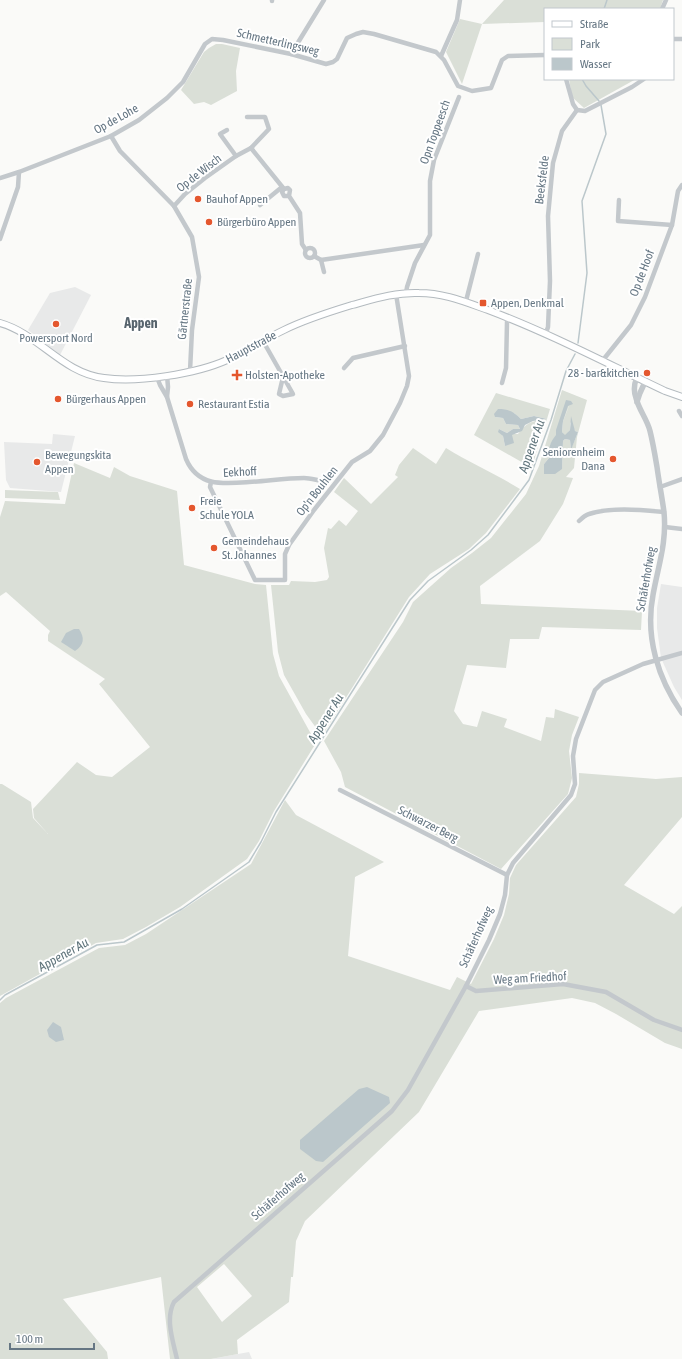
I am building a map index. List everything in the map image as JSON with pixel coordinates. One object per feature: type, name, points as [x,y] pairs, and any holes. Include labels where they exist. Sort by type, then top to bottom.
[{"type":"main road","name":"Hauptstraße","points":[[0,323],[23,333],[72,368],[102,378],[120,380],[139,379],[208,367],[226,360],[283,330],[312,318],[367,301],[406,293],[438,294],[466,301],[546,333],[645,382],[682,397]]},
{"type":"street","points":[[460,0],[457,20],[441,56],[458,86],[472,91],[491,88],[502,60],[508,56],[544,55]]},
{"type":"street","points":[[291,54],[322,1]]},
{"type":"street","name":"Schmetterlingsweg","points":[[212,39],[291,54],[326,64],[337,59],[347,38],[363,32],[436,52],[441,56]]},
{"type":"street","name":"Op de Lohe","points":[[0,178],[111,136],[139,120],[167,98],[182,82],[205,44],[212,39]]},
{"type":"street","points":[[566,80],[573,104],[577,110],[585,111],[642,80]]},
{"type":"street","name":"Opn Toppeesch","points":[[406,293],[415,264],[430,235],[430,181],[434,160],[459,97]]},
{"type":"street","name":"Beeksfelde","points":[[546,333],[548,327],[550,281],[548,216],[553,163],[562,131],[577,110]]},
{"type":"street","name":"Op de Wisch","points":[[174,206],[185,194],[205,178],[236,156],[251,148],[269,129],[265,117],[247,117]]},
{"type":"street","name":"Op de Wisch","points":[[227,130],[220,134],[236,156]]},
{"type":"street","name":"Gärtnerstraße","points":[[111,136],[120,151],[174,206],[192,237],[198,267],[198,284],[192,330],[190,371]]},
{"type":"street","points":[[251,148],[283,188]]},
{"type":"street","points":[[0,239],[18,188],[19,172]]},
{"type":"street","name":"Op de Hoof","points":[[603,360],[631,325],[645,297],[672,225],[678,192],[682,184]]},
{"type":"street","points":[[260,205],[283,188],[288,188],[290,190],[289,196],[300,213],[302,244],[306,250],[304,254],[307,258],[314,256],[321,260],[424,245]]},
{"type":"street","points":[[619,200],[618,221],[672,225]]},
{"type":"street","points":[[466,301],[478,254]]},
{"type":"street","points":[[321,260],[324,272]]},
{"type":"street","name":"Op'n Bouhlen","points":[[211,482],[210,487],[255,580],[285,580],[285,554],[289,545],[310,515],[352,462],[370,450],[383,435],[408,386],[409,376],[396,294]]},
{"type":"street","points":[[502,383],[506,368],[507,322],[509,318]]},
{"type":"street","points":[[263,341],[283,377]]},
{"type":"street","points":[[344,368],[353,358],[404,346]]},
{"type":"street","name":"Eekhoff","points":[[167,375],[167,397]]},
{"type":"street","name":"Eekhoff","points":[[157,376],[167,397],[188,463],[193,471],[200,477],[211,482],[224,484],[305,478],[322,481]]},
{"type":"street","name":"Schäferhofweg","points":[[177,1359],[170,1317],[170,1309],[174,1302],[392,1111],[408,1090],[466,986],[489,940],[500,914],[505,895],[507,875],[513,863],[571,795],[575,784],[573,756],[576,739],[595,690],[603,682],[656,660],[652,639],[651,604],[662,553],[665,526],[660,486],[650,430],[635,397],[634,384],[637,377]]},
{"type":"street","points":[[637,402],[645,382]]},
{"type":"street","points":[[679,411],[682,416]]},
{"type":"street","points":[[660,486],[682,479]]},
{"type":"street","points":[[579,521],[588,514],[605,512],[631,510],[664,512]]},
{"type":"street","points":[[665,526],[682,528]]},
{"type":"street","points":[[682,653],[656,660],[665,685],[682,713]]},
{"type":"street","name":"Schwarzer Berg","points":[[340,790],[507,875]]},
{"type":"street","name":"Weg am Friedhof","points":[[466,986],[476,991],[563,984],[606,992],[654,1020],[682,1030]]},
{"type":"shaded area","points":[[75,287],[91,295],[60,355],[28,330],[50,293]]},
{"type":"shaded area","name":"Bewegungskita Appen","points":[[53,434],[75,436],[61,492],[10,488],[6,480],[4,442],[52,444]]},
{"type":"shaded area","points":[[661,584],[682,587],[682,700],[674,687],[661,658],[657,628],[657,608]]},
{"type":"shaded area","points":[[249,1352],[252,1359],[211,1359],[238,1354]]},
{"type":"green space","points":[[504,0],[663,0],[660,8],[544,8],[544,22],[482,24]]},
{"type":"green space","points":[[460,19],[482,24],[462,84],[446,52]]},
{"type":"green space","points":[[216,44],[240,48],[236,71],[237,91],[211,105],[204,102],[194,104],[181,90],[204,52]]},
{"type":"green space","points":[[569,80],[634,80],[584,108],[572,97]]},
{"type":"green space","points":[[562,390],[587,400],[577,437],[574,468],[566,477],[573,478],[563,504],[540,541],[480,586],[481,604],[642,611],[641,630],[542,627],[539,639],[510,639],[506,668],[467,665],[454,711],[463,724],[477,727],[482,711],[507,719],[504,727],[541,741],[546,717],[554,718],[555,709],[579,717],[572,735],[569,751],[572,778],[568,794],[501,869],[345,787],[341,772],[324,741],[403,622],[413,602],[451,568],[491,538],[526,494],[539,466]],"holes":[[[571,401],[563,421],[562,432],[565,436],[570,430],[570,422],[575,431],[578,432],[571,449],[570,440],[565,439],[563,441],[562,468],[544,464],[549,458],[550,446],[559,430]]]},
{"type":"green space","points":[[496,393],[550,409],[547,419],[541,435],[532,468],[474,435]],"holes":[[[514,413],[521,419],[534,416],[547,419],[537,420],[524,427],[518,434],[512,434],[505,446],[503,436],[499,429],[507,433],[513,429],[520,429],[518,425],[506,424],[503,418],[495,417]]]},
{"type":"green space","points":[[413,448],[436,464],[446,448],[520,489],[486,533],[469,549],[430,574],[409,597],[322,736],[306,714],[284,675],[278,652],[271,585],[289,585],[291,581],[315,582],[327,580],[329,577],[324,548],[328,528],[331,529],[339,520],[346,526],[358,511],[334,492],[344,478],[371,504],[398,477],[395,475],[399,465]]},
{"type":"green space","points":[[74,463],[110,478],[114,467],[130,476],[177,491],[184,565],[255,584],[266,585],[273,654],[279,676],[316,743],[274,811],[259,841],[247,859],[180,907],[146,927],[123,939],[96,943],[0,996],[0,784],[31,802],[33,818],[48,834],[34,818],[33,809],[77,762],[96,775],[112,777],[150,747],[99,684],[105,679],[48,641],[50,631],[6,592],[0,596],[0,517],[5,501],[65,504]]},
{"type":"green space","points":[[5,490],[58,492],[60,500],[5,498]]},
{"type":"green space","points":[[579,773],[656,779],[682,777],[682,817],[624,885],[674,914],[682,906],[682,1049],[665,1043],[595,1003],[572,998],[479,1011],[419,1112],[305,1221],[296,1241],[289,1302],[237,1340],[238,1354],[211,1359],[170,1359],[161,1277],[63,1299],[107,1352],[108,1359],[0,1359],[0,1003],[6,998],[99,948],[125,945],[146,934],[251,864],[285,800],[296,815],[384,862],[355,877],[348,956],[450,990],[457,977],[471,984],[494,939],[504,915],[509,894],[510,878],[516,865],[576,797],[579,784]],"holes":[[[224,1264],[252,1296],[222,1322],[197,1287]]]},
{"type":"water","points":[[566,400],[571,401],[573,404],[568,406],[563,421],[562,432],[565,435],[570,430],[571,416],[575,431],[578,432],[571,450],[570,440],[565,439],[563,441],[562,469],[555,474],[544,474],[544,464],[549,458],[550,446],[556,435],[556,430]]},
{"type":"water","points":[[498,409],[511,411],[521,419],[534,416],[547,419],[533,421],[525,425],[522,431],[512,435],[514,443],[505,446],[503,436],[498,432],[499,429],[507,433],[513,429],[520,429],[518,425],[506,424],[503,418],[495,417],[494,414]]},
{"type":"water","points":[[74,629],[79,629],[83,638],[82,644],[75,651],[61,642],[66,633]]},
{"type":"water","points":[[53,1022],[61,1027],[64,1040],[56,1042],[49,1037],[47,1030]]},
{"type":"water","points":[[367,1087],[389,1097],[390,1103],[323,1162],[316,1161],[300,1149],[300,1140],[359,1089]]},
{"type":"waterway","name":"Appener Au","points":[[604,8],[607,0]]},
{"type":"waterway","name":"Appener Au","points":[[583,80],[599,101]]},
{"type":"waterway","name":"Appener Au","points":[[578,343],[587,273],[582,201],[606,134],[601,105]]},
{"type":"waterway","name":"Appener Au","points":[[0,1000],[5,995],[97,945],[124,942],[182,909],[249,862],[276,812],[410,600],[428,581],[471,550],[488,535],[529,480],[551,420],[566,371],[575,354]]},
{"type":"place","name":"Bauhof Appen","points":[[198,199]]},
{"type":"place","name":"Bürgerbüro Appen","points":[[209,222]]},
{"type":"place","name":"Appen, Denkmal","points":[[483,303]]},
{"type":"place","name":"Powersport Nord","points":[[56,324]]},
{"type":"place","name":"28 - bar&kitchen","points":[[647,373]]},
{"type":"place","name":"Holsten-Apotheke","points":[[237,375]]},
{"type":"place","name":"Bürgerhaus Appen","points":[[58,399]]},
{"type":"place","name":"Restaurant Estia","points":[[190,404]]},
{"type":"place","name":"Seniorenheim Dana","points":[[613,459]]},
{"type":"place","name":"Bewegungskita Appen","points":[[37,462]]},
{"type":"place","name":"Freie Schule YOLA","points":[[192,508]]},
{"type":"place","name":"Gemeindehaus St. Johannes","points":[[214,548]]},
{"type":"district","name":"Appen","points":[[141,323]]}]
